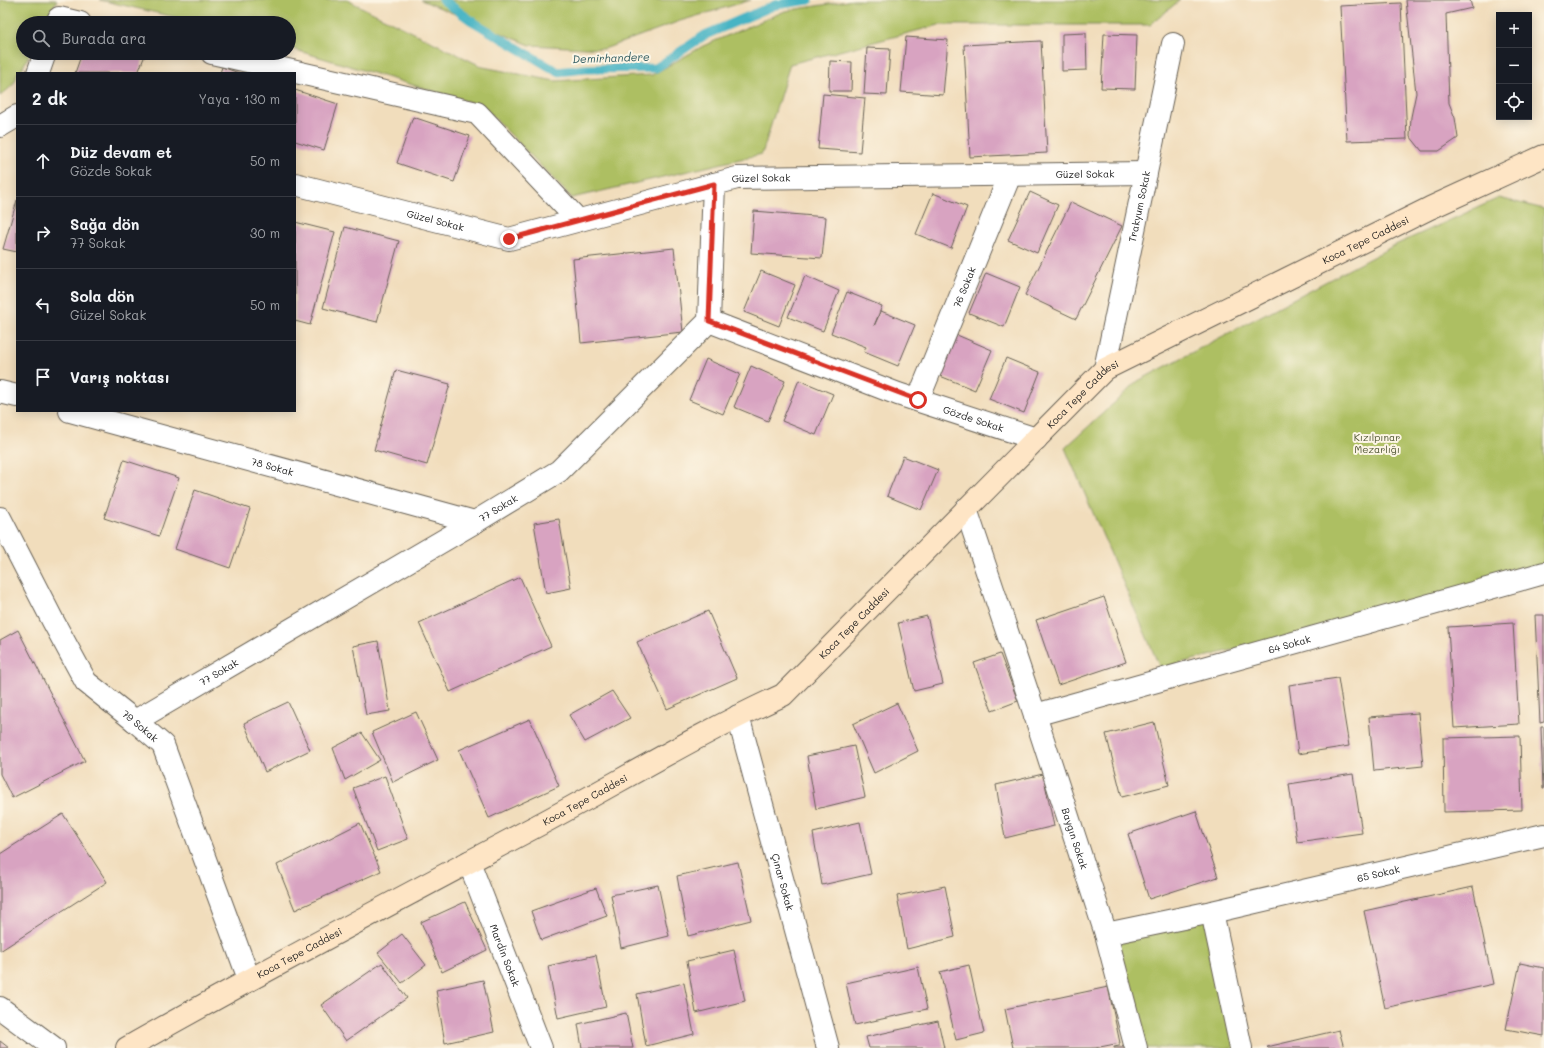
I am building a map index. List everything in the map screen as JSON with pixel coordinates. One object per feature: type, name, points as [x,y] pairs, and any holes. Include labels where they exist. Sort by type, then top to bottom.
[{"type":"main road","name":"Koca Tepe Caddesi","points":[[127,1048],[248,979],[469,862],[738,716],[783,695],[1105,369],[1430,208],[1544,156]]},
{"type":"street","name":"Trakyum Sokak","points":[[1105,369],[1173,44]]},
{"type":"street","points":[[38,72],[43,60]]},
{"type":"street","points":[[243,60],[296,72]]},
{"type":"street","points":[[296,72],[477,113],[578,220]]},
{"type":"street","points":[[0,126],[16,117]]},
{"type":"street","name":"Güzel Sokak","points":[[296,184],[509,239],[737,178],[1146,173]]},
{"type":"street","name":"76 Sokak","points":[[918,400],[1010,175]]},
{"type":"street","points":[[709,321],[714,184]]},
{"type":"street","name":"Gözde Sokak","points":[[709,321],[918,400],[1036,439]]},
{"type":"street","name":"77 Sokak","points":[[135,721],[559,472],[709,321]]},
{"type":"street","points":[[0,392],[16,396]]},
{"type":"street","name":"78 Sokak","points":[[74,412],[475,522]]},
{"type":"street","name":"Baygın Sokak","points":[[966,509],[1036,715],[1106,934],[1136,1048]]},
{"type":"street","name":"79 Sokak","points":[[0,518],[86,682],[163,745],[248,979]]},
{"type":"street","name":"64 Sokak","points":[[1036,715],[1544,573]]},
{"type":"street","name":"Çınar Sokak","points":[[738,716],[828,1048]]},
{"type":"street","name":"65 Sokak","points":[[1212,912],[1544,835]]},
{"type":"street","name":"Mardin Sokak","points":[[469,862],[541,1048]]},
{"type":"street","points":[[1106,934],[1212,912],[1241,1048]]},
{"type":"street","points":[[0,1008],[54,1048]]},
{"type":"green space","points":[[0,0],[57,0],[49,16],[16,16],[16,60],[26,60],[20,72],[16,72],[14,83],[0,96]]},
{"type":"green space","points":[[100,0],[347,0],[483,67],[555,81],[652,75],[703,46],[785,11],[853,0],[1180,0],[1150,25],[939,25],[790,64],[762,154],[572,198],[483,106],[296,50],[296,16],[170,16]]},
{"type":"green space","points":[[421,0],[751,0],[680,21],[604,49],[530,45]]},
{"type":"green space","name":"Kızılpınar Mezarlığı","points":[[1499,198],[1544,209],[1544,573],[1160,668],[1065,448],[1138,381],[1393,246]]},
{"type":"green space","points":[[1212,912],[1241,1048],[1136,1048],[1106,934]]},
{"type":"building","points":[[1406,0],[1470,0],[1472,8],[1446,14],[1449,103],[1455,118],[1458,138],[1439,151],[1422,151],[1410,136],[1411,117],[1416,93]]},
{"type":"building","points":[[1401,3],[1407,139],[1347,141],[1340,6]]},
{"type":"building","points":[[1086,33],[1087,70],[1062,71],[1062,34]]},
{"type":"building","points":[[1104,34],[1137,35],[1135,89],[1101,88]]},
{"type":"building","points":[[906,37],[948,40],[943,95],[901,92]]},
{"type":"building","points":[[1041,41],[1047,153],[970,157],[964,45]]},
{"type":"building","points":[[867,48],[890,49],[887,95],[864,94]]},
{"type":"building","points":[[80,60],[143,60],[138,72],[75,72]]},
{"type":"building","points":[[830,61],[852,62],[851,91],[829,91]]},
{"type":"building","points":[[222,67],[236,72],[220,72]]},
{"type":"building","points":[[296,90],[338,104],[324,150],[296,141]]},
{"type":"building","points":[[823,94],[865,98],[860,152],[818,149]]},
{"type":"building","points":[[413,117],[470,136],[454,182],[397,163]]},
{"type":"building","points":[[1030,192],[1058,205],[1037,253],[1008,240]]},
{"type":"building","points":[[933,193],[967,207],[951,248],[916,234]]},
{"type":"building","points":[[1071,202],[1122,226],[1076,319],[1025,295]]},
{"type":"building","points":[[16,204],[16,252],[3,249]]},
{"type":"building","points":[[754,211],[826,217],[822,258],[751,253]]},
{"type":"building","points":[[296,222],[335,232],[310,325],[296,321]]},
{"type":"building","points":[[345,227],[399,241],[377,322],[323,308]]},
{"type":"building","points":[[674,248],[683,332],[581,343],[573,259]]},
{"type":"building","points":[[761,271],[795,285],[779,326],[744,312]]},
{"type":"building","points":[[986,273],[1020,287],[1004,327],[969,313]]},
{"type":"building","points":[[805,276],[839,291],[823,331],[788,317]]},
{"type":"building","points":[[847,292],[882,306],[874,326],[881,311],[915,325],[898,366],[864,352],[866,347],[831,333]]},
{"type":"building","points":[[957,335],[992,350],[975,390],[940,376]]},
{"type":"building","points":[[1006,358],[1040,372],[1024,413],[989,399]]},
{"type":"building","points":[[706,359],[740,374],[723,414],[689,400]]},
{"type":"building","points":[[751,366],[785,381],[768,421],[734,407]]},
{"type":"building","points":[[396,370],[450,384],[427,465],[374,450]]},
{"type":"building","points":[[799,380],[833,394],[816,435],[782,421]]},
{"type":"building","points":[[903,456],[938,470],[921,510],[887,496]]},
{"type":"building","points":[[124,460],[179,478],[159,536],[104,518]]},
{"type":"building","points":[[195,490],[250,509],[230,568],[175,549]]},
{"type":"building","points":[[559,519],[571,588],[546,593],[534,523]]},
{"type":"building","points":[[520,577],[551,646],[450,692],[419,623]]},
{"type":"building","points":[[1104,597],[1126,662],[1058,685],[1036,620]]},
{"type":"building","points":[[708,611],[737,678],[667,709],[637,642]]},
{"type":"building","points":[[1535,615],[1544,615],[1544,722],[1540,723]]},
{"type":"building","points":[[927,616],[943,684],[914,691],[898,623]]},
{"type":"building","points":[[1513,623],[1519,724],[1454,728],[1448,627]]},
{"type":"building","points":[[18,630],[85,761],[12,798],[0,774],[0,640]]},
{"type":"building","points":[[378,641],[390,711],[366,715],[353,646]]},
{"type":"building","points":[[1000,654],[1018,701],[992,711],[974,663]]},
{"type":"building","points":[[1338,678],[1349,746],[1298,754],[1289,685]]},
{"type":"building","points":[[612,691],[630,718],[585,742],[569,715]]},
{"type":"building","points":[[288,702],[310,750],[265,772],[244,723]]},
{"type":"building","points":[[897,703],[918,751],[874,773],[853,724]]},
{"type":"building","points":[[416,712],[438,760],[393,782],[372,732]]},
{"type":"building","points":[[1418,713],[1423,766],[1374,771],[1369,717]]},
{"type":"building","points":[[530,719],[559,786],[489,818],[459,750]]},
{"type":"building","points":[[1154,722],[1169,785],[1122,797],[1106,734]]},
{"type":"building","points":[[1541,727],[1544,727],[1544,789],[1543,789]]},
{"type":"building","points":[[362,733],[380,760],[345,780],[333,748]]},
{"type":"building","points":[[1520,736],[1522,810],[1444,812],[1443,738]]},
{"type":"building","points":[[854,746],[865,797],[816,809],[807,756]]},
{"type":"building","points":[[1043,774],[1054,826],[1005,838],[996,785]]},
{"type":"building","points":[[1353,774],[1362,833],[1297,842],[1289,784]]},
{"type":"building","points":[[385,776],[408,839],[377,851],[353,788]]},
{"type":"building","points":[[1196,811],[1218,877],[1149,899],[1128,834]]},
{"type":"building","points":[[63,814],[107,882],[0,951],[0,854]]},
{"type":"building","points":[[860,822],[871,874],[822,885],[813,833]]},
{"type":"building","points":[[360,823],[381,871],[295,910],[277,865]]},
{"type":"building","points":[[738,862],[751,920],[688,936],[677,876]]},
{"type":"building","points":[[658,885],[669,936],[621,948],[611,895]]},
{"type":"building","points":[[945,886],[955,937],[907,949],[897,896]]},
{"type":"building","points":[[1473,887],[1493,984],[1385,1008],[1364,911]]},
{"type":"building","points":[[596,888],[607,916],[541,940],[531,911]]},
{"type":"building","points":[[465,902],[487,950],[442,972],[421,922]]},
{"type":"building","points":[[402,934],[426,965],[402,983],[378,953]]},
{"type":"building","points":[[734,950],[745,1001],[696,1013],[687,961]]},
{"type":"building","points":[[596,955],[606,1007],[558,1018],[548,966]]},
{"type":"building","points":[[382,963],[407,998],[346,1041],[321,1005]]},
{"type":"building","points":[[1520,963],[1544,968],[1544,1036],[1506,1029]]},
{"type":"building","points":[[969,965],[984,1033],[956,1040],[940,972]]},
{"type":"building","points":[[918,967],[927,1009],[855,1025],[846,983]]},
{"type":"building","points":[[483,980],[494,1032],[445,1043],[436,990]]},
{"type":"building","points":[[684,983],[694,1034],[646,1046],[637,994]]},
{"type":"building","points":[[1108,987],[1120,1043],[1095,1048],[1013,1048],[1005,1009]]},
{"type":"building","points":[[626,1013],[633,1048],[582,1048],[578,1024]]},
{"type":"building","points":[[938,1021],[944,1048],[869,1048],[866,1037]]},
{"type":"building","points":[[1339,1030],[1344,1048],[1267,1047]]},
{"type":"building","points":[[0,1041],[9,1048],[0,1048]]},
{"type":"building","points":[[1124,1045],[1125,1048],[1114,1048],[1114,1047]]},
{"type":"waterway","name":"Demirhandere","points":[[443,0],[472,21],[558,72],[584,69],[656,68],[705,35],[775,5],[809,0]]},
{"type":"route","points":[[509,239],[714,184],[709,321],[898,394],[918,400]]}]
